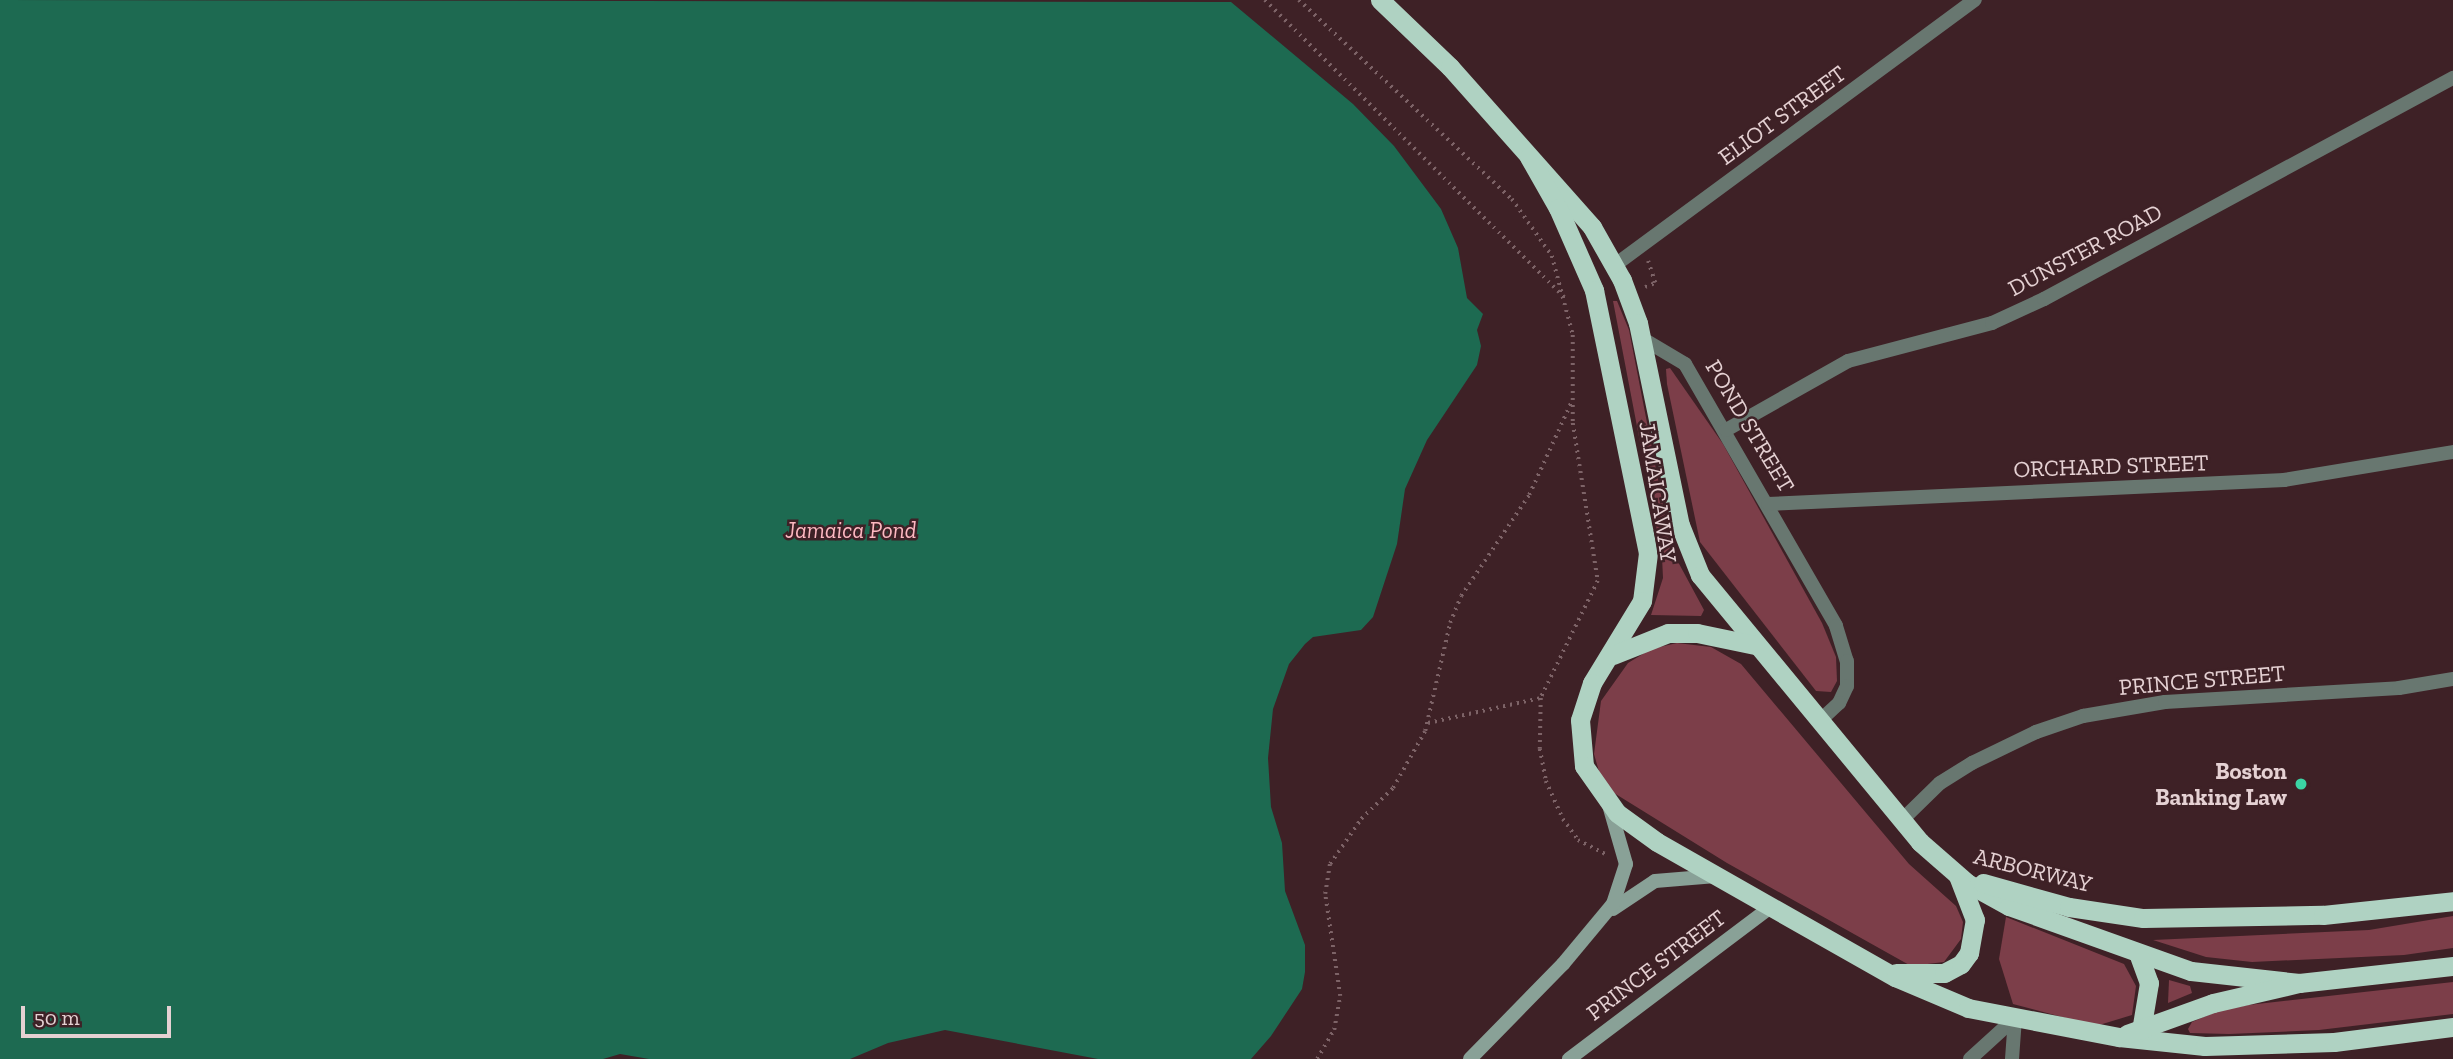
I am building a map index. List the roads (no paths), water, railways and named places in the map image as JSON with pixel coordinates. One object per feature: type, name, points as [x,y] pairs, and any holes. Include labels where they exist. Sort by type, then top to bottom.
[{"type":"highway","points":[[1380,0],[1450,67],[1586,219],[1615,265],[1643,339]]},
{"type":"highway","name":"JAMAICAWAY","points":[[1529,157],[1558,208],[1594,290],[1646,541],[1648,574],[1642,601],[1585,699],[1578,732],[1588,774],[1608,804],[1642,832],[1771,906]]},
{"type":"highway","name":"JAMAICAWAY","points":[[1643,339],[1685,542],[1709,589],[1822,719]]},
{"type":"highway","points":[[1609,657],[1634,643],[1668,633],[1697,633],[1755,645]]},
{"type":"highway","points":[[1822,719],[1902,821],[1958,875],[1975,928],[1961,964],[1932,975],[1884,971]]},
{"type":"highway","name":"ARBORWAY","points":[[1958,875],[2048,902],[2143,918],[2323,915],[2453,901]]},
{"type":"highway","name":"ARBORWAY","points":[[1958,875],[2005,905],[2200,973],[2299,982]]},
{"type":"highway","name":"ARBORWAY","points":[[1771,906],[1884,971],[1941,999],[2015,1018],[2093,1033],[2231,1047],[2344,1041],[2453,1027]]},
{"type":"highway","points":[[2138,953],[2149,983],[2141,1031]]},
{"type":"highway","name":"ARBORWAY","points":[[2093,1033],[2141,1031],[2213,1003],[2299,982],[2453,966]]},
{"type":"main road","points":[[1604,917],[1626,871],[1608,804]]},
{"type":"main road","points":[[1470,1059],[1604,917],[1655,881],[1717,876]]},
{"type":"main road","name":"PRINCE STREET","points":[[1569,1059],[1771,906]]},
{"type":"street","name":"ELIOT STREET","points":[[1615,265],[1975,0]]},
{"type":"street","name":"DUNSTER ROAD","points":[[1726,430],[1848,361],[1992,323],[2045,299],[2453,78]]},
{"type":"street","name":"POND STREET","points":[[1643,339],[1685,364],[1726,430],[1829,613],[1845,650],[1845,692],[1822,719]]},
{"type":"street","name":"ORCHARD STREET","points":[[1768,504],[2284,480],[2453,452]]},
{"type":"street","name":"PRINCE STREET","points":[[1902,821],[1940,783],[1972,763],[2036,732],[2083,716],[2165,702],[2399,688],[2453,679]]},
{"type":"street","points":[[1970,1059],[2015,1018]]},
{"type":"street","points":[[2012,1059],[2015,1018]]},
{"type":"place","name":"Boston Banking Law","points":[[2301,784]]},
{"type":"park label","name":"Jamaica Pond","points":[[851,530]]}]
